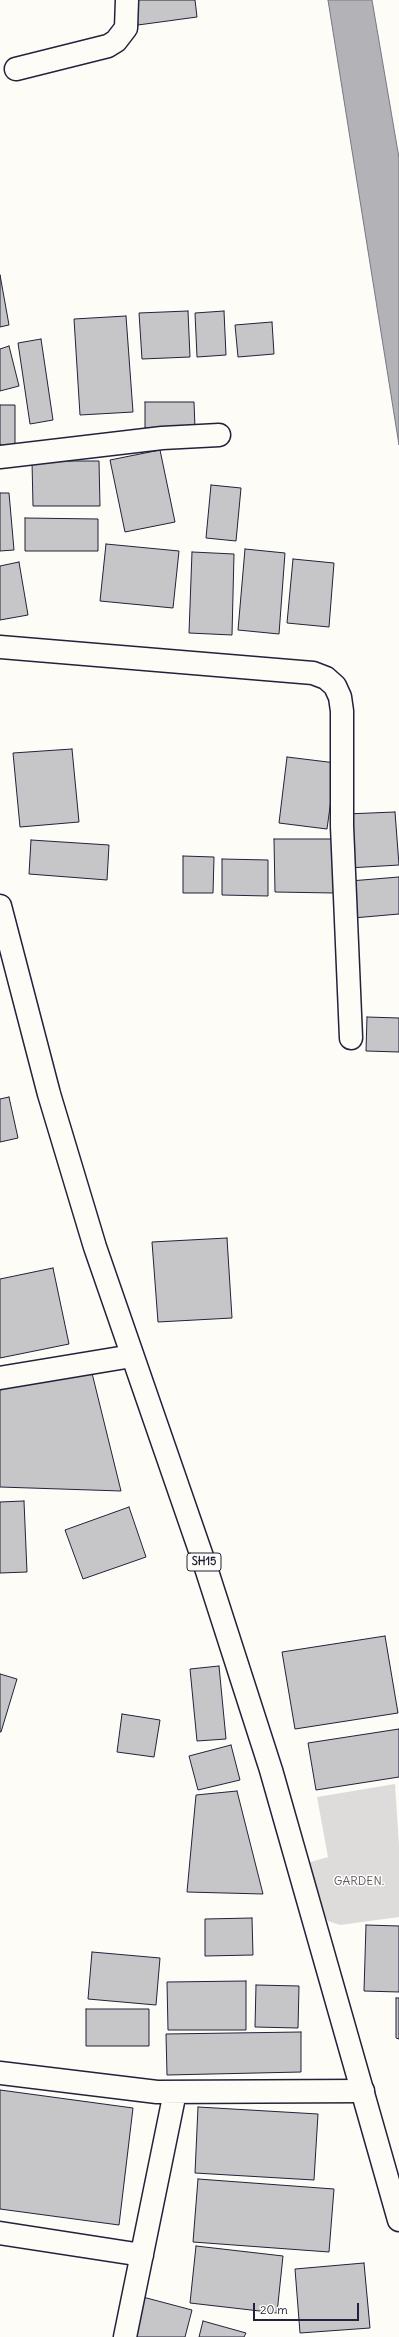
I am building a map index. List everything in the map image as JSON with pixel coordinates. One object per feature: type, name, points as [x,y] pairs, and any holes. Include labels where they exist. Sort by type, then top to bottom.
[{"type":"street","points":[[16,69],[108,46],[116,41],[126,28],[127,0]]},
{"type":"street","points":[[0,457],[162,438],[219,435]]},
{"type":"street","points":[[0,647],[313,673],[326,678],[335,686],[340,697],[342,711],[342,826],[350,1038]]},
{"type":"street","name":"SH15","points":[[0,906],[48,1094],[95,1247],[206,1568],[271,1770],[399,2220]]},
{"type":"street","points":[[0,1378],[132,1356]]},
{"type":"street","points":[[0,2073],[157,2092],[363,2091]]},
{"type":"street","points":[[125,2337],[175,2092]]},
{"type":"street","points":[[0,2233],[142,2255]]},
{"type":"green space","name":"GARDEN.","points":[[395,1784],[399,1845],[399,1917],[340,1925],[328,1921],[320,1907],[307,1863],[328,1857],[317,1797]]},
{"type":"shaded area","points":[[328,0],[372,0],[399,158],[399,445]]},
{"type":"building","points":[[135,0],[195,0],[197,17],[138,25]]},
{"type":"building","points":[[0,275],[9,325],[0,327]]},
{"type":"building","points":[[188,311],[190,357],[142,359],[139,313]]},
{"type":"building","points":[[224,311],[226,355],[197,357],[195,313]]},
{"type":"building","points":[[126,316],[133,412],[80,415],[74,319]]},
{"type":"building","points":[[272,322],[274,354],[238,357],[235,325]]},
{"type":"building","points":[[41,339],[53,420],[30,424],[18,343]]},
{"type":"building","points":[[9,346],[19,386],[0,391],[0,349]]},
{"type":"building","points":[[145,402],[194,402],[195,428],[145,428]]},
{"type":"building","points":[[0,405],[15,405],[15,445],[0,445]]},
{"type":"building","points":[[160,450],[175,522],[125,532],[110,460]]},
{"type":"building","points":[[32,461],[99,461],[100,506],[33,506]]},
{"type":"building","points":[[211,485],[241,488],[236,541],[206,538]]},
{"type":"building","points":[[0,493],[9,493],[14,550],[0,551]]},
{"type":"building","points":[[25,518],[98,519],[98,551],[25,551]]},
{"type":"building","points":[[106,544],[179,551],[173,608],[100,601]]},
{"type":"building","points":[[245,549],[285,553],[279,634],[238,630]]},
{"type":"building","points":[[192,552],[234,554],[232,635],[189,633]]},
{"type":"building","points":[[293,559],[334,563],[329,627],[287,623]]},
{"type":"building","points":[[19,562],[28,615],[0,620],[0,566]]},
{"type":"building","points":[[72,749],[79,822],[20,827],[13,753]]},
{"type":"building","points":[[287,757],[336,763],[327,829],[279,823]]},
{"type":"building","points":[[395,812],[399,865],[348,868],[346,814]]},
{"type":"building","points":[[274,839],[334,839],[334,893],[275,892]]},
{"type":"building","points":[[31,840],[109,845],[107,880],[29,874]]},
{"type":"building","points":[[183,856],[214,857],[213,893],[183,893]]},
{"type":"building","points":[[222,859],[268,860],[268,896],[222,895]]},
{"type":"building","points":[[399,877],[399,914],[353,918],[350,881]]},
{"type":"building","points":[[367,1017],[399,1018],[399,1052],[366,1051]]},
{"type":"building","points":[[9,1097],[18,1138],[0,1142],[0,1099]]},
{"type":"building","points":[[227,1238],[232,1318],[158,1322],[152,1242]]},
{"type":"building","points":[[53,1268],[69,1344],[0,1358],[0,1279]]},
{"type":"building","points":[[91,1369],[121,1491],[0,1487],[0,1388]]},
{"type":"building","points":[[24,1501],[27,1572],[0,1573],[0,1502]]},
{"type":"building","points":[[129,1507],[146,1557],[83,1579],[65,1530]]},
{"type":"building","points":[[385,1636],[398,1713],[295,1729],[282,1652]]},
{"type":"building","points":[[219,1666],[226,1739],[197,1741],[190,1669]]},
{"type":"building","points":[[0,1674],[17,1679],[1,1732],[0,1732]]},
{"type":"building","points":[[122,1714],[160,1720],[154,1757],[117,1752]]},
{"type":"building","points":[[399,1729],[399,1777],[316,1790],[308,1743]]},
{"type":"building","points":[[231,1745],[240,1780],[198,1790],[189,1756]]},
{"type":"building","points":[[237,1791],[263,1894],[187,1892],[196,1795]]},
{"type":"building","points":[[252,1918],[253,1955],[205,1956],[205,1919]]},
{"type":"building","points":[[366,1925],[399,1926],[399,1992],[364,1991]]},
{"type":"building","points":[[92,1952],[160,1958],[156,2005],[88,1999]]},
{"type":"building","points":[[246,1981],[246,2030],[168,2030],[167,1982]]},
{"type":"building","points":[[256,1985],[299,1986],[298,2028],[255,2027]]},
{"type":"building","points":[[396,1998],[399,1998],[399,2039],[396,2038]]},
{"type":"building","points":[[86,2009],[149,2009],[149,2046],[86,2046]]},
{"type":"building","points":[[301,2032],[301,2072],[167,2075],[166,2034]]},
{"type":"building","points":[[0,2090],[133,2108],[119,2225],[0,2209]]},
{"type":"building","points":[[198,2107],[318,2114],[314,2180],[195,2173]]},
{"type":"building","points":[[198,2179],[334,2189],[329,2252],[193,2242]]},
{"type":"building","points":[[196,2246],[283,2256],[277,2313],[190,2303]]},
{"type":"building","points":[[364,2263],[370,2328],[300,2333],[295,2269]]},
{"type":"building","points":[[139,2296],[192,2310],[185,2337],[128,2337]]},
{"type":"building","points":[[203,2321],[246,2333],[244,2337],[199,2337]]}]
